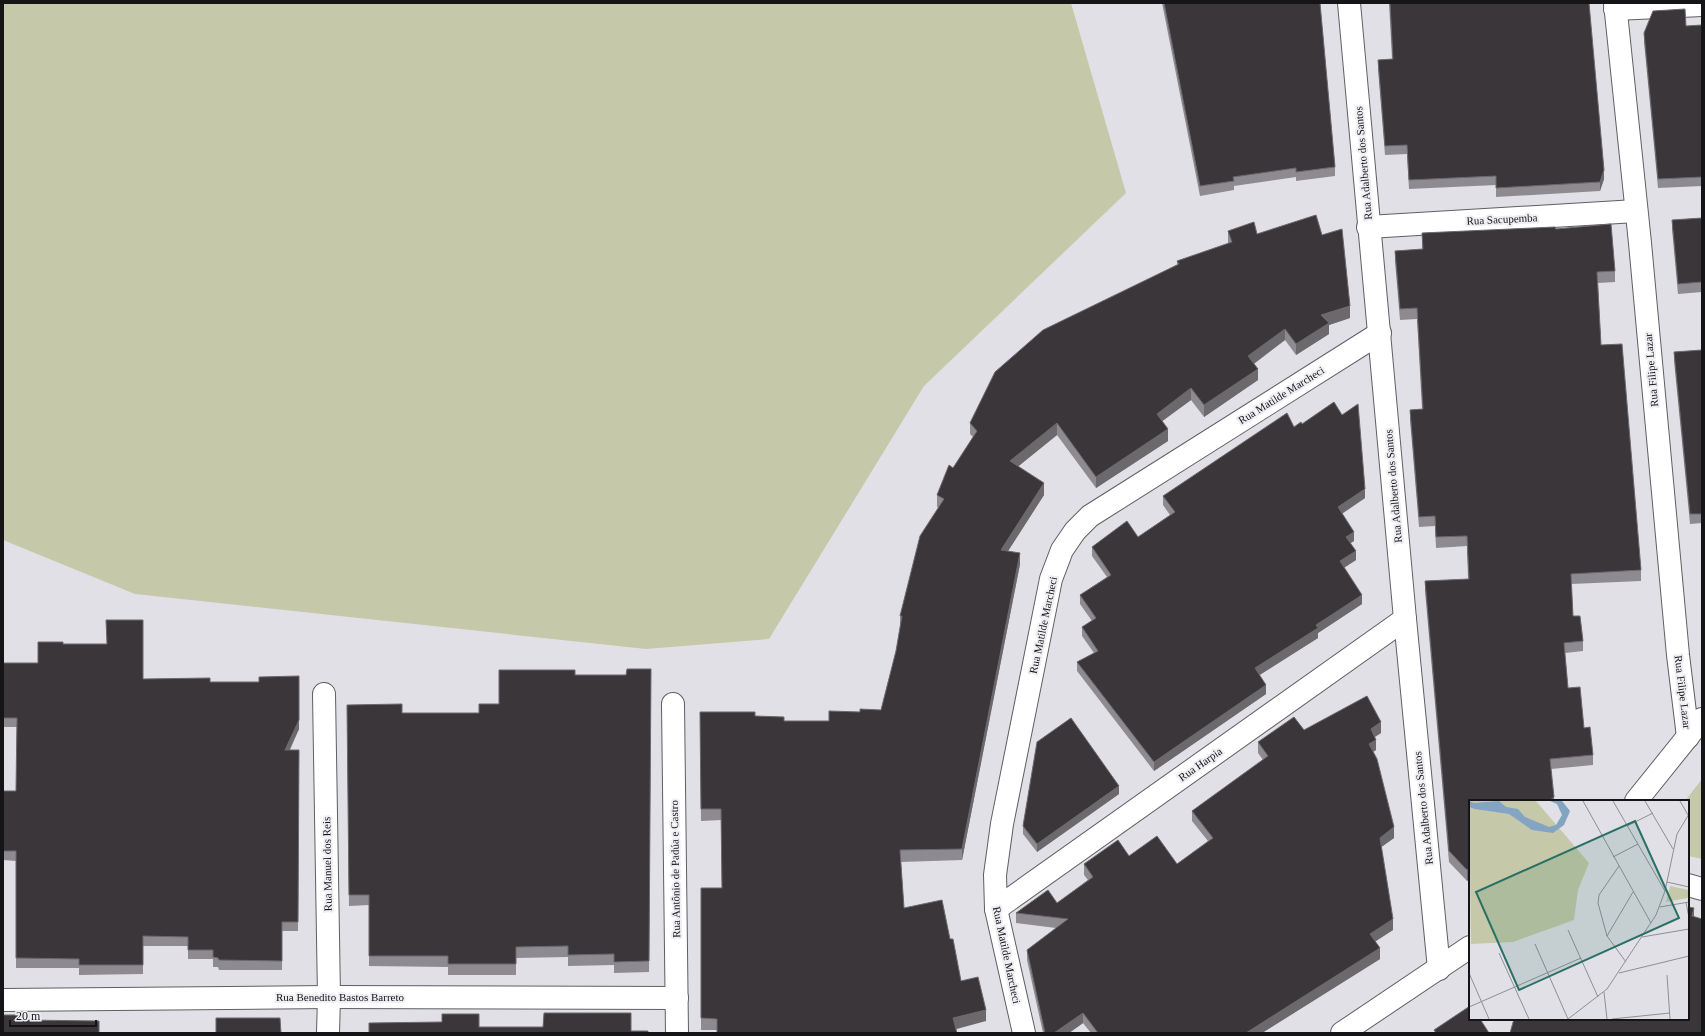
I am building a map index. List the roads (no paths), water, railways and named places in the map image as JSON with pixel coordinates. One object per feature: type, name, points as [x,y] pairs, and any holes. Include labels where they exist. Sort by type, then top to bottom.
[{"type":"street","name":"Rua Adalberto dos Santos","points":[[1348,3],[1439,969]]},
{"type":"street","points":[[1615,6],[1702,5]]},
{"type":"street","name":"Rua Filipe Lazar","points":[[1615,6],[1678,655],[1688,737]]},
{"type":"street","name":"Rua Sacupemba","points":[[1368,227],[1636,211]]},
{"type":"street","name":"Rua Matilde Marcheci","points":[[1024,1033],[996,909],[995,876],[1002,824],[1051,579],[1062,550],[1075,531],[1090,516],[1380,333]]},
{"type":"street","name":"Rua Harpia","points":[[996,909],[1405,619]]},
{"type":"street","name":"Rua Manuel dos Reis","points":[[324,694],[329,997],[328,1033]]},
{"type":"street","name":"Rua Antônio de Padúa e Castro","points":[[673,704],[677,1033]]},
{"type":"street","points":[[1637,800],[1702,719]]},
{"type":"street","points":[[1689,885],[1702,889]]},
{"type":"street","points":[[1342,1033],[1469,948]]},
{"type":"street","name":"Rua Benedito Bastos Barreto","points":[[3,1000],[329,997],[677,998]]}]
